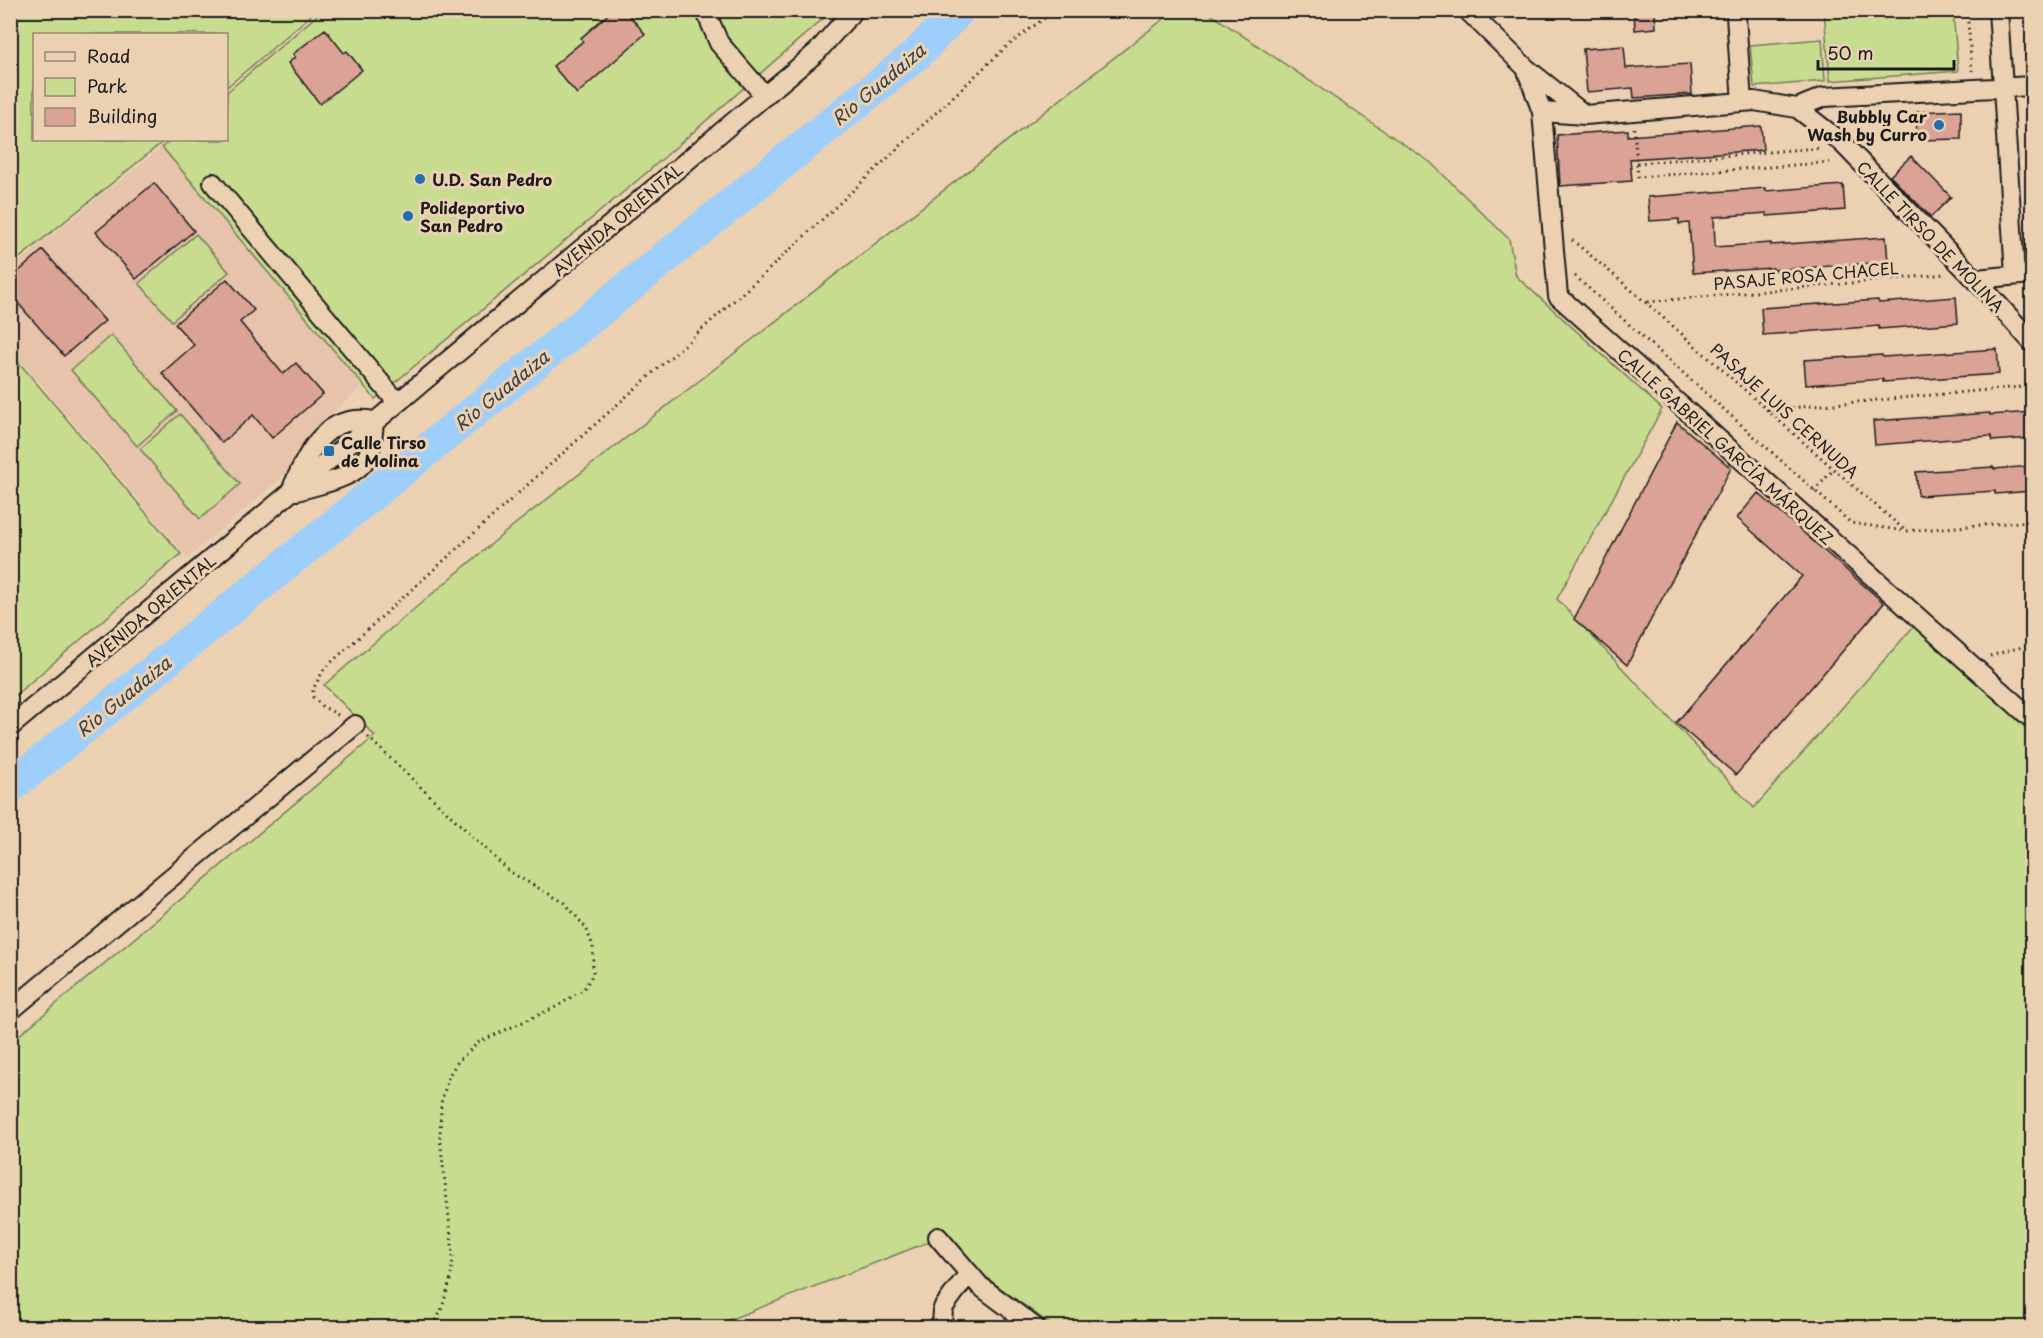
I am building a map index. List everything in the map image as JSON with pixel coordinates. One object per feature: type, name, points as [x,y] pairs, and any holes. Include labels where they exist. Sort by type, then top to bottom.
[{"type":"street","points":[[705,10],[719,44],[765,96]]},
{"type":"street","name":"AVENIDA ORIENTAL","points":[[10,727],[818,52],[854,10]]},
{"type":"street","points":[[1467,10],[1526,68],[1585,115]]},
{"type":"street","points":[[1972,275],[2024,275],[2003,88],[1998,10]]},
{"type":"street","points":[[1736,16],[1742,102]]},
{"type":"street","name":"CALLE GABRIEL GARCÍA MÁRQUEZ","points":[[1526,68],[1542,112],[1558,296],[2032,719]]},
{"type":"street","points":[[1797,108],[1824,97],[2032,86]]},
{"type":"street","name":"CALLE TIRSO DE MOLINA","points":[[1542,112],[1585,115],[1754,101],[1797,108],[1841,142],[1972,275],[2032,342]]},
{"type":"street","points":[[213,183],[397,402]]},
{"type":"street","name":"AVENIDA ORIENTAL","points":[[290,493],[348,474],[359,467],[368,456],[374,421]]},
{"type":"street","points":[[10,1011],[355,725]]},
{"type":"street","points":[[938,1237],[980,1286],[1036,1328]]},
{"type":"street","points":[[942,1328],[943,1308],[969,1273]]},
{"type":"path","points":[[432,1328],[441,1311],[451,1278],[452,1262],[440,1138],[441,1103],[448,1075],[459,1060],[479,1042],[558,1006],[584,989],[593,974],[593,945],[586,928],[565,903],[510,872],[355,725],[322,706],[313,697],[313,689],[324,669],[765,273],[1005,48],[1056,10]]},
{"type":"path","points":[[1967,10],[1973,89]]},
{"type":"path","points":[[1633,111],[1638,177],[1836,162],[1830,157]]},
{"type":"path","points":[[1637,163],[1816,148],[1823,153]]},
{"type":"path","name":"PASAJE LUIS CERNUDA","points":[[1552,223],[1646,302],[1833,470],[1906,531]]},
{"type":"path","points":[[1555,258],[1851,523],[1906,531],[2032,521]]},
{"type":"path","name":"PASAJE ROSA CHACEL","points":[[1646,302],[1972,275]]},
{"type":"path","points":[[1767,411],[2032,386]]},
{"type":"path","points":[[1814,491],[1833,470]]},
{"type":"path","points":[[1973,666],[1991,656],[2032,644]]},
{"type":"shaded area","points":[[162,147],[364,385],[314,429],[288,472],[188,558],[11,349],[10,269]]},
{"type":"green space","points":[[11,10],[316,10],[228,86],[228,33],[33,33],[33,141],[164,141],[11,265]]},
{"type":"green space","name":"Polideportivo San Pedro","points":[[322,11],[832,11],[645,174],[375,399],[162,147],[170,141],[228,141],[228,91]]},
{"type":"green space","points":[[1174,11],[1206,11],[1430,162],[1509,239],[1516,276],[1662,409],[1557,599],[1754,808],[1914,626],[2032,733],[2032,1327],[1054,1327],[980,1273],[949,1234],[711,1327],[11,1328],[11,1042],[375,736],[324,685],[514,525]]},
{"type":"green space","points":[[1824,11],[1953,11],[1958,71],[1830,81]]},
{"type":"green space","points":[[1822,39],[1825,81],[1754,87],[1750,45]]},
{"type":"green space","points":[[196,234],[229,272],[172,321],[139,283]]},
{"type":"green space","points":[[111,335],[177,411],[137,446],[71,370]]},
{"type":"green space","points":[[10,352],[181,554],[11,699],[10,699]]},
{"type":"green space","points":[[180,414],[240,484],[200,519],[140,449]]},
{"type":"building","points":[[613,10],[625,10],[645,34],[577,94],[553,66],[583,41],[581,38]]},
{"type":"building","points":[[1634,10],[1655,10],[1656,28],[1635,30]]},
{"type":"building","points":[[325,29],[344,53],[347,51],[362,70],[320,104],[288,63],[295,57],[293,54]]},
{"type":"building","points":[[1624,46],[1626,68],[1690,64],[1692,94],[1634,98],[1633,88],[1587,92],[1583,49]]},
{"type":"building","name":"Bubbly Car Wash by Curro","points":[[1961,110],[1961,139],[1917,140],[1916,112]]},
{"type":"building","points":[[1761,126],[1763,150],[1630,159],[1632,181],[1560,186],[1557,135],[1628,130],[1628,136]]},
{"type":"building","points":[[1911,156],[1951,197],[1931,217],[1890,176]]},
{"type":"building","points":[[154,183],[194,231],[136,279],[96,232]]},
{"type":"building","points":[[1843,185],[1845,210],[1767,216],[1767,213],[1714,217],[1715,247],[1886,237],[1888,262],[1693,273],[1689,223],[1679,224],[1679,219],[1650,221],[1648,197]]},
{"type":"building","points":[[43,250],[105,321],[64,356],[10,294],[10,279]]},
{"type":"building","points":[[227,279],[254,310],[240,322],[283,374],[296,363],[323,394],[272,438],[253,415],[222,443],[162,373],[194,345],[175,324]]},
{"type":"building","points":[[1956,297],[1958,323],[1879,329],[1879,326],[1763,335],[1761,308]]},
{"type":"building","points":[[1997,349],[1999,374],[1806,385],[1804,360]]},
{"type":"building","points":[[2032,412],[2032,438],[1992,441],[1991,436],[1875,445],[1873,421]]},
{"type":"building","points":[[1677,422],[1731,468],[1627,665],[1574,619]]},
{"type":"building","points":[[2032,466],[2032,491],[1918,496],[1916,472]]},
{"type":"building","points":[[1758,493],[1884,603],[1736,775],[1676,723],[1802,576],[1737,518]]},
{"type":"waterway","name":"Rio Guadaiza","points":[[10,787],[917,54],[959,10]]},
{"type":"place","name":"Bubbly Car Wash by Curro","points":[[1939,125]]},
{"type":"place","name":"U.D. San Pedro","points":[[420,179]]},
{"type":"place","name":"Polideportivo San Pedro","points":[[408,216]]},
{"type":"place","name":"Calle Tirso de Molina","points":[[329,451]]}]
